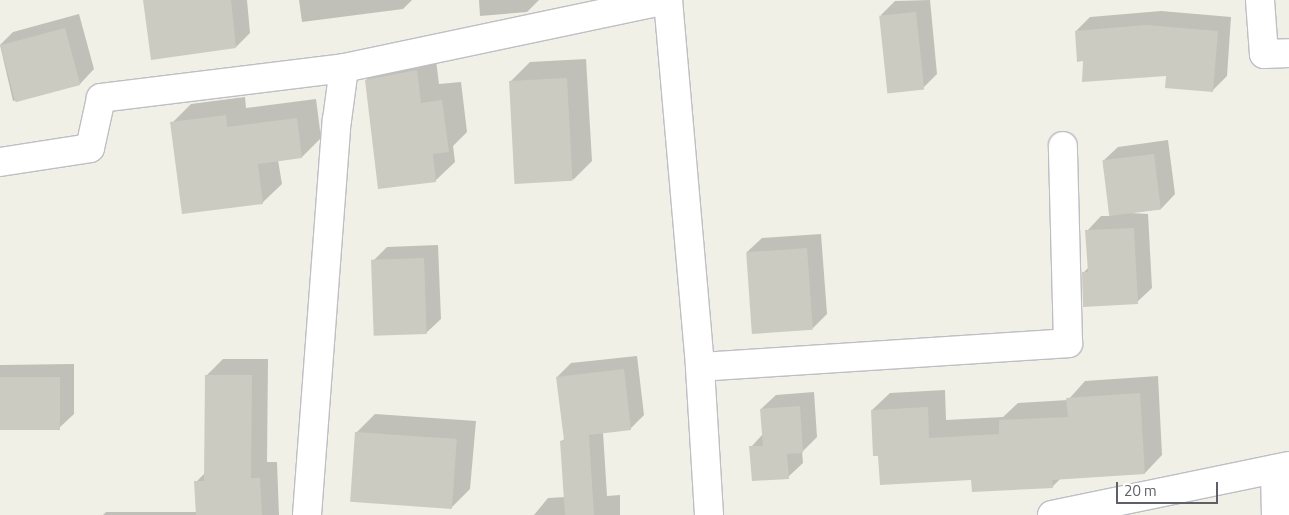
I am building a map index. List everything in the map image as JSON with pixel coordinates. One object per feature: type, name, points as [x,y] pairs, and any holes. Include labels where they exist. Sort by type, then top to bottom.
[{"type":"street","points":[[0,162],[90,148],[101,98],[344,68],[668,0],[700,367],[709,515]]},
{"type":"street","points":[[1260,0],[1264,54],[1289,53]]},
{"type":"street","points":[[307,515],[336,120],[344,68]]},
{"type":"street","points":[[700,367],[1068,343],[1064,146]]},
{"type":"street","points":[[1052,515],[1282,468],[1276,515]]},
{"type":"building","points":[[143,0],[231,0],[236,48],[151,60]]},
{"type":"building","points":[[916,12],[924,90],[887,93],[879,16]]},
{"type":"building","points":[[1146,25],[1218,31],[1213,92],[1165,88],[1166,76],[1082,82],[1083,61],[1077,62],[1075,31]]},
{"type":"building","points":[[65,28],[80,85],[16,102],[0,45]]},
{"type":"building","points":[[417,70],[421,103],[442,100],[449,152],[433,154],[436,182],[378,189],[365,80]]},
{"type":"building","points":[[567,78],[572,181],[514,184],[509,81]]},
{"type":"building","points":[[226,115],[227,127],[297,118],[302,158],[258,164],[263,204],[182,214],[170,122]]},
{"type":"building","points":[[1154,154],[1161,210],[1109,216],[1102,160]]},
{"type":"building","points":[[1134,228],[1138,304],[1083,307],[1082,272],[1088,272],[1085,230]]},
{"type":"building","points":[[807,248],[813,330],[752,334],[746,252]]},
{"type":"building","points":[[424,258],[427,334],[374,336],[371,260]]},
{"type":"building","points":[[624,369],[631,430],[589,435],[594,515],[565,515],[560,441],[564,440],[556,377]]},
{"type":"building","points":[[205,375],[252,375],[251,478],[260,478],[262,515],[196,515],[194,481],[204,481]]},
{"type":"building","points":[[0,377],[60,377],[60,430],[0,430]]},
{"type":"building","points":[[1140,393],[1145,474],[1052,480],[1053,488],[972,492],[971,480],[880,485],[878,456],[873,456],[871,410],[928,407],[929,438],[999,434],[999,420],[1068,417],[1066,398]]},
{"type":"building","points":[[800,406],[803,453],[787,454],[789,479],[752,481],[749,446],[763,446],[760,409]]},
{"type":"building","points":[[355,432],[457,439],[452,509],[350,502]]}]
